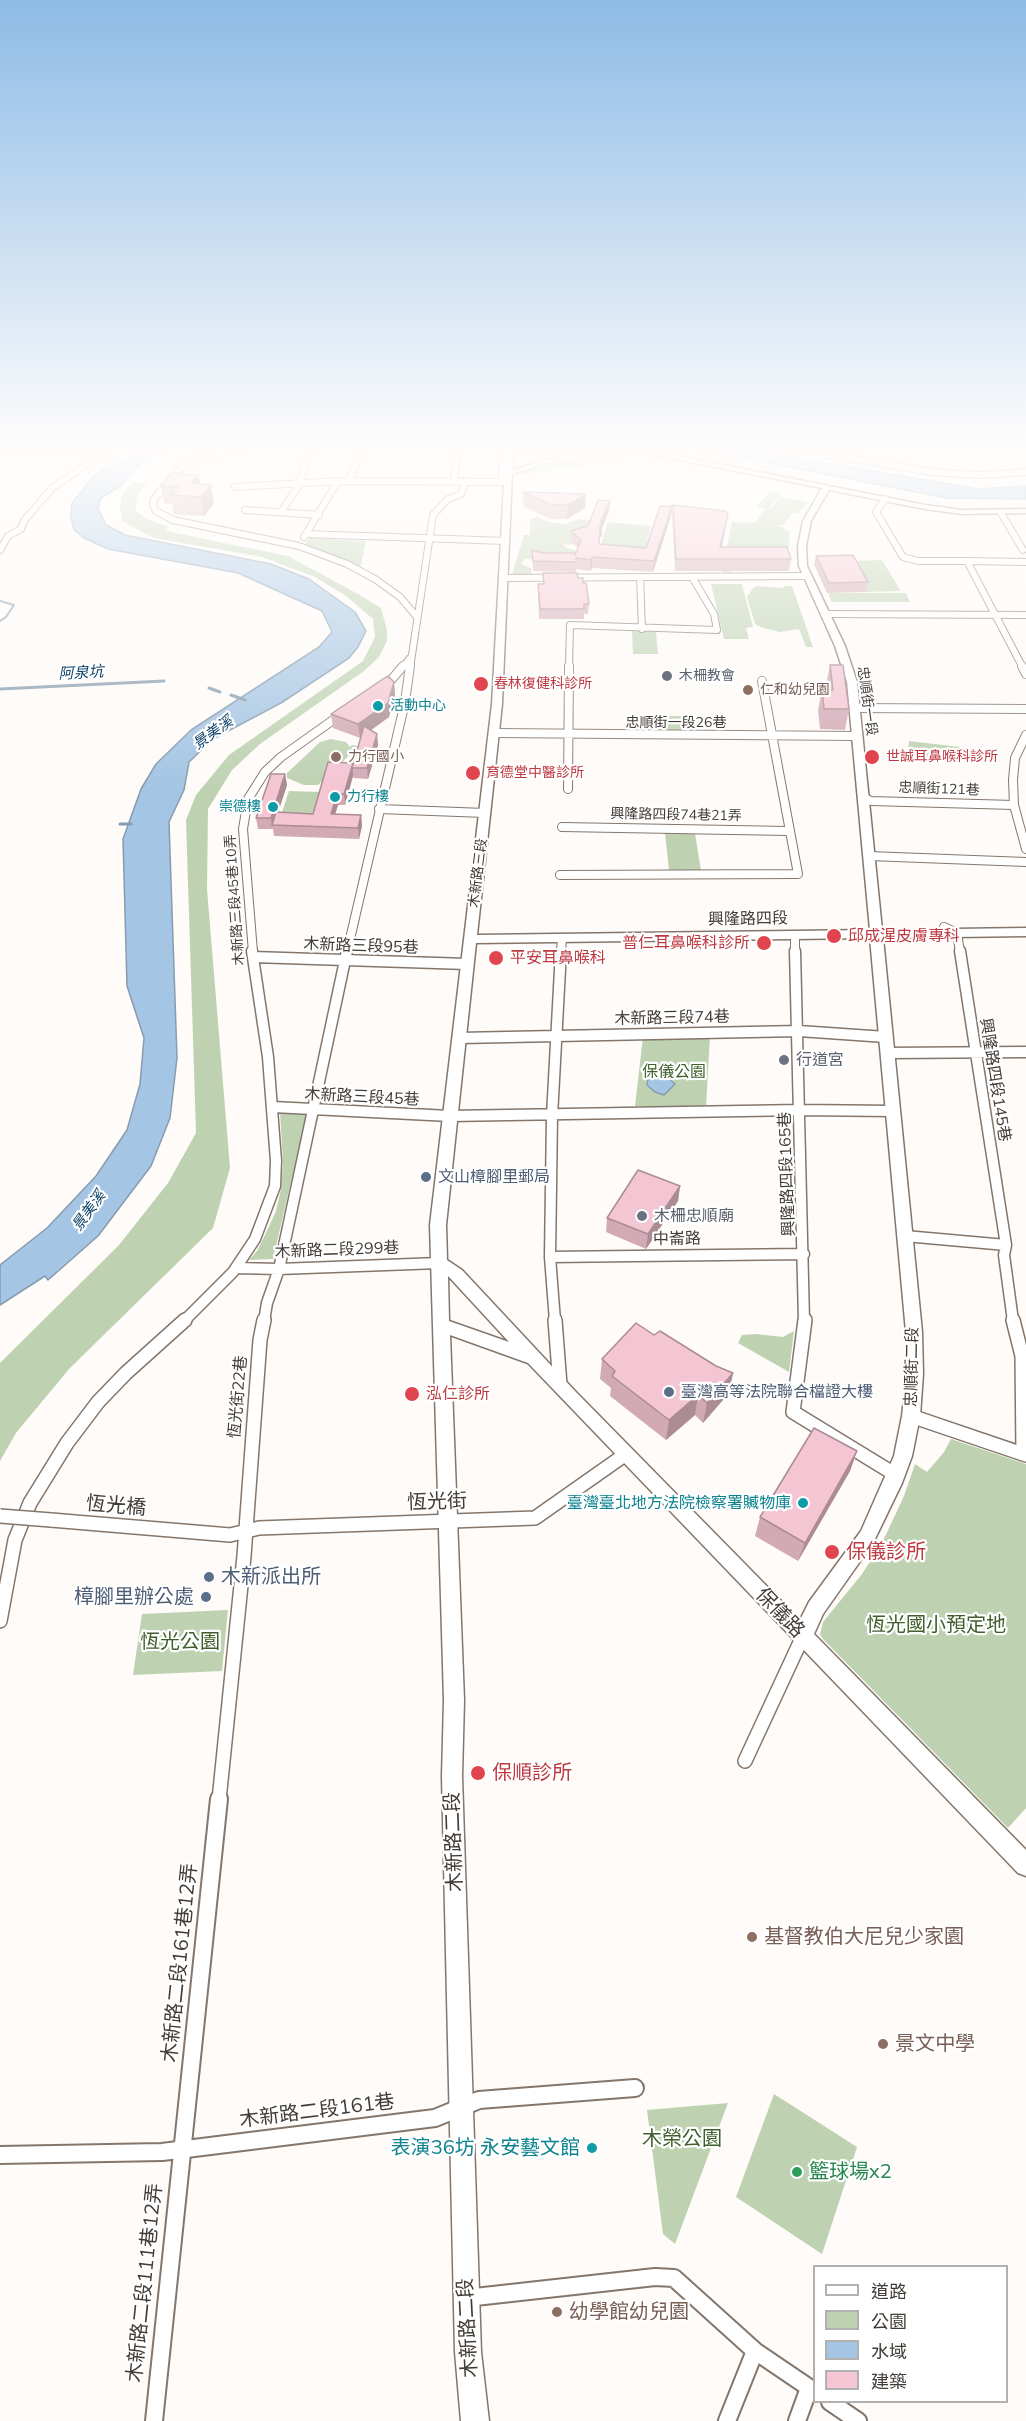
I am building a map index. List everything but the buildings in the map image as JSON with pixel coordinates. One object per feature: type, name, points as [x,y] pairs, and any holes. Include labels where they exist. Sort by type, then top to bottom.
[{"type":"main road","name":"木新路三段","points":[[439,1263],[440,1203],[494,734],[505,561]]},
{"type":"main road","name":"忠順街一段","points":[[803,561],[806,576],[848,666],[855,708],[875,931]]},
{"type":"main road","name":"興隆路四段","points":[[471,936],[562,938],[795,935],[944,927],[1026,926]]},
{"type":"main road","name":"興隆路四段","points":[[471,936],[875,931],[1026,932]]},
{"type":"main road","name":"忠順街二段","points":[[803,1636],[816,1608],[867,1538],[896,1475],[911,1416],[915,1374],[914,1332],[875,931]]},
{"type":"main road","name":"木新路二段","points":[[439,1263],[454,1700],[452,1776],[466,2298],[468,2352],[475,2421]]},
{"type":"main road","name":"保儀路","points":[[439,1263],[456,1274],[626,1454],[1026,1865]]},
{"type":"main road","points":[[441,1325],[537,1359]]},
{"type":"street","points":[[339,561],[375,579],[400,597],[417,618]]},
{"type":"street","name":"恆光街22巷","points":[[221,1782],[246,1531],[260,1341],[267,1303],[279,1269],[345,960],[405,702],[425,561]]},
{"type":"street","points":[[1026,562],[968,561],[1026,674]]},
{"type":"street","points":[[504,578],[806,576]]},
{"type":"street","points":[[568,789],[570,625],[717,630],[714,614],[692,577]]},
{"type":"street","points":[[640,578],[642,629]]},
{"type":"street","points":[[824,614],[1026,615]]},
{"type":"street","points":[[370,695],[392,679],[410,657]]},
{"type":"street","points":[[560,874],[798,874],[762,681]]},
{"type":"street","name":"木新路三段45巷10弄","points":[[0,1621],[15,1540],[30,1503],[73,1435],[98,1402],[126,1373],[206,1302],[236,1268],[255,1239],[275,1186],[276,1161],[273,1107],[253,957],[243,830],[248,799],[265,772],[281,757],[353,707]]},
{"type":"street","points":[[855,708],[1026,709]]},
{"type":"street","name":"忠順街一段26巷","points":[[494,734],[857,736]]},
{"type":"street","points":[[1026,736],[1015,758],[1014,805],[1026,849]]},
{"type":"street","name":"忠順街121巷","points":[[863,797],[871,801],[1014,805]]},
{"type":"street","points":[[379,809],[485,813]]},
{"type":"street","name":"興隆路四段74巷21弄","points":[[562,827],[789,831]]},
{"type":"street","points":[[868,856],[1026,862]]},
{"type":"street","points":[[944,927],[957,933]]},
{"type":"street","name":"興隆路四段145巷","points":[[957,933],[1006,1245],[1004,1255],[1014,1326],[1022,1356],[1025,1454]]},
{"type":"street","name":"興隆路四段165巷","points":[[795,935],[805,1317],[793,1412],[896,1475]]},
{"type":"street","points":[[560,1385],[550,1257],[552,1116],[562,938]]},
{"type":"street","name":"木新路三段95巷","points":[[253,957],[467,964]]},
{"type":"street","name":"木新路三段74巷","points":[[459,1038],[799,1031],[886,1045],[976,1052],[1026,1052]]},
{"type":"street","name":"木新路三段45巷","points":[[273,1107],[450,1116],[800,1110],[893,1111]]},
{"type":"street","points":[[905,1236],[1006,1245]]},
{"type":"street","name":"中崙路","points":[[550,1257],[804,1254]]},
{"type":"street","name":"木新路二段299巷","points":[[236,1268],[279,1269],[439,1263]]},
{"type":"street","points":[[911,1416],[1025,1454]]},
{"type":"street","name":"恆光街","points":[[230,1535],[246,1531],[318,1526],[534,1518],[626,1454]]},
{"type":"street","name":"恆光橋","points":[[0,1516],[230,1535]]},
{"type":"street","name":"忠順街二段","points":[[745,1761],[803,1636]]},
{"type":"street","name":"木新路二段161巷12弄","points":[[182,2149],[221,1782]]},
{"type":"street","name":"木新路二段161巷","points":[[0,2155],[162,2152],[435,2118],[479,2100],[635,2088]]},
{"type":"street","name":"木新路二段111巷12弄","points":[[154,2421],[182,2149]]},
{"type":"street","points":[[466,2298],[656,2277],[674,2278],[755,2350],[812,2389],[797,2421]]},
{"type":"street","points":[[727,2421],[755,2350]]},
{"type":"street","points":[[831,2403],[858,2421]]},
{"type":"green space","points":[[273,561],[297,561],[381,608],[387,630],[387,641],[379,657],[364,671],[260,744],[232,770],[208,809],[207,889],[230,1168],[213,1228],[69,1369],[16,1433],[0,1461],[0,1363],[119,1245],[168,1183],[196,1133],[186,820],[196,795],[229,755],[363,661],[375,637],[373,619],[346,596],[315,577]]},
{"type":"green space","points":[[341,561],[362,561],[360,569]]},
{"type":"green space","points":[[516,561],[523,561],[521,564],[531,568],[532,574],[512,574]]},
{"type":"green space","points":[[724,561],[732,561],[730,572],[722,572]]},
{"type":"green space","points":[[850,561],[883,561],[901,591],[867,592]]},
{"type":"green space","points":[[711,584],[742,584],[753,627],[746,628],[749,639],[724,639]]},
{"type":"green space","points":[[758,586],[784,588],[784,586],[792,586],[813,647],[806,647],[799,629],[780,632],[755,624],[747,597],[753,588]]},
{"type":"green space","points":[[828,593],[906,593],[910,602],[832,602]]},
{"type":"green space","points":[[632,631],[656,632],[658,654],[633,654]]},
{"type":"green space","points":[[643,716],[695,716],[696,731],[645,730]]},
{"type":"green space","points":[[331,739],[346,742],[350,747],[359,746],[318,785],[304,785],[287,778],[287,773],[320,742]]},
{"type":"green space","points":[[909,741],[960,747],[951,762],[907,758]]},
{"type":"green space","points":[[289,791],[321,792],[312,822],[279,821]]},
{"type":"green space","points":[[665,833],[695,833],[701,871],[669,870]]},
{"type":"green space","name":"保儀公園","points":[[710,1035],[706,1108],[635,1106],[643,1037]]},
{"type":"green space","points":[[280,1112],[307,1113],[273,1259],[249,1260],[257,1251],[276,1211],[281,1189],[283,1164]]},
{"type":"green space","points":[[794,1331],[789,1372],[738,1343],[742,1335],[783,1337]]},
{"type":"green space","name":"恆光國小預定地","points":[[951,1439],[1026,1464],[1026,1808],[1008,1828],[820,1634],[823,1622],[862,1574],[881,1545],[904,1496],[915,1464],[927,1472],[944,1452]]},
{"type":"green space","name":"恆光公園","points":[[228,1610],[222,1671],[133,1675],[142,1614]]},
{"type":"green space","name":"籃球場x2","points":[[774,2094],[857,2147],[822,2254],[736,2197]]},
{"type":"green space","name":"木榮公園","points":[[728,2103],[675,2244],[663,2234],[647,2110]]},
{"type":"water","name":"景美溪","points":[[173,561],[256,561],[271,564],[309,579],[355,612],[366,631],[349,658],[281,703],[213,739],[189,762],[184,790],[169,822],[177,1058],[170,1118],[151,1166],[98,1236],[48,1280],[45,1276],[0,1305],[0,1265],[47,1228],[96,1176],[127,1130],[140,1084],[144,1038],[127,986],[123,839],[141,789],[156,764],[191,730],[319,647],[332,632],[322,611],[238,573]]},
{"type":"water","points":[[662,1072],[675,1084],[664,1095],[655,1092],[647,1085],[648,1079]]},
{"type":"waterway","name":"阿泉坑","points":[[0,601],[14,605],[6,617],[0,621]]},
{"type":"waterway","name":"阿泉坑","points":[[0,689],[164,681]]},
{"type":"waterway","name":"阿泉坑","points":[[209,688],[220,692]]},
{"type":"waterway","name":"阿泉坑","points":[[231,695],[245,700]]},
{"type":"waterway","points":[[120,824],[131,824]]},
{"type":"place","name":"木柵教會","points":[[667,676]]},
{"type":"place","name":"春林復健科診所","points":[[481,684]]},
{"type":"place","name":"仁和幼兒園","points":[[748,690]]},
{"type":"place","name":"活動中心","points":[[378,706]]},
{"type":"place","name":"力行國小","points":[[336,757]]},
{"type":"place","name":"世誠耳鼻喉科診所","points":[[872,757]]},
{"type":"place","name":"育德堂中醫診所","points":[[473,773]]},
{"type":"place","name":"力行樓","points":[[335,797]]},
{"type":"place","name":"崇德樓","points":[[273,807]]},
{"type":"place","name":"邱成湦皮膚專科","points":[[834,936]]},
{"type":"place","name":"普仁耳鼻喉科診所","points":[[764,943]]},
{"type":"place","name":"平安耳鼻喉科","points":[[496,958]]},
{"type":"place","name":"行道宮","points":[[784,1060]]},
{"type":"place","name":"文山樟腳里郵局","points":[[426,1177]]},
{"type":"place","name":"木柵忠順廟","points":[[642,1216]]},
{"type":"place","name":"臺灣高等法院聯合檔證大樓","points":[[669,1392]]},
{"type":"place","name":"泓仁診所","points":[[412,1394]]},
{"type":"place","name":"臺灣臺北地方法院檢察署贓物庫","points":[[803,1503]]},
{"type":"place","name":"保儀診所","points":[[832,1552]]},
{"type":"place","name":"木新派出所","points":[[209,1577]]},
{"type":"place","name":"樟腳里辦公處","points":[[206,1597]]},
{"type":"place","name":"保順診所","points":[[478,1773]]},
{"type":"place","name":"基督教伯大尼兒少家園","points":[[752,1937]]},
{"type":"place","name":"景文中學","points":[[883,2044]]},
{"type":"place","name":"表演36坊 永安藝文館","points":[[592,2148]]},
{"type":"place","name":"籃球場x2","points":[[797,2172]]},
{"type":"place","name":"幼學館幼兒園","points":[[557,2312]]}]
